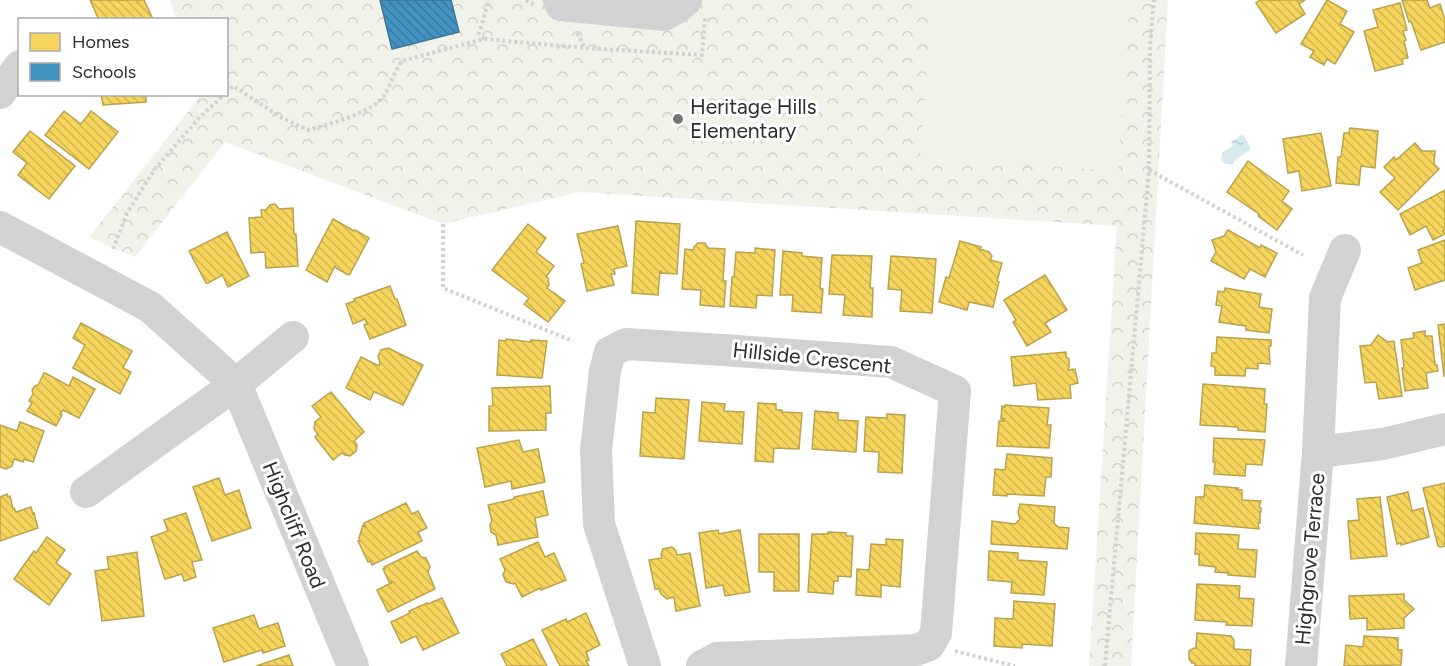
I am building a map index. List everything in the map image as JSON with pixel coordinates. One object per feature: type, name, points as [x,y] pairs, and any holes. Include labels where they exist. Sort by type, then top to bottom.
[{"type":"street","points":[[559,0],[561,5],[664,15],[677,8],[696,5]]},
{"type":"street","points":[[0,93],[18,69]]},
{"type":"street","name":"Highcliff Road","points":[[0,227],[150,307],[236,384],[353,666]]},
{"type":"street","name":"Highgrove Terrace","points":[[1301,666],[1318,452],[1325,297],[1345,250]]},
{"type":"street","points":[[86,492],[236,384],[293,337]]},
{"type":"street","name":"Hillside Crescent","points":[[645,666],[599,524],[596,450],[605,371],[610,352],[626,344],[891,362],[955,391],[936,633],[929,645]]},
{"type":"street","name":"Highgrove Terrace","points":[[1318,452],[1383,444],[1445,429]]},
{"type":"street","points":[[702,666],[717,658],[916,650],[929,645]]},
{"type":"path","points":[[484,39],[479,33],[489,0]]},
{"type":"path","points":[[1106,666],[1149,170],[1150,47],[1154,0]]},
{"type":"path","points":[[228,92],[233,86],[282,118],[308,130],[340,121],[369,109],[384,97],[402,61],[484,39],[702,55],[696,5]]},
{"type":"path","points":[[113,249],[127,213],[155,169],[199,118],[224,96]]},
{"type":"path","points":[[1149,170],[1303,255]]},
{"type":"path","points":[[443,224],[443,288],[573,341]]},
{"type":"path","points":[[929,645],[1015,666]]},
{"type":"green space","name":"Heritage Hills Elementary","points":[[170,0],[1168,0],[1131,666],[1089,666],[1117,226],[580,192],[443,224],[225,142],[135,257],[89,237],[200,96],[228,96],[228,18],[176,18]]},
{"type":"green space","points":[[933,0],[1130,0],[1118,171],[920,157]]},
{"type":"water","points":[[1243,134],[1250,150],[1232,164],[1225,164],[1221,160],[1223,152],[1233,146],[1231,142]]},
{"type":"building: Homes","points":[[90,0],[144,0],[152,17],[150,18],[98,18]]},
{"type":"building: Homes","points":[[1260,0],[1305,0],[1299,4],[1305,14],[1276,33],[1256,3]]},
{"type":"building: Homes","points":[[1327,0],[1347,11],[1340,24],[1354,32],[1335,64],[1327,59],[1324,65],[1310,57],[1314,51],[1301,44]]},
{"type":"building: Homes","points":[[1402,0],[1427,0],[1430,8],[1440,4],[1445,20],[1445,42],[1421,50]]},
{"type":"building: Homes","points":[[1400,3],[1407,30],[1403,31],[1408,58],[1402,59],[1403,64],[1375,71],[1364,31],[1378,27],[1373,10]]},
{"type":"building: Homes","points":[[101,96],[146,96],[146,102],[103,105]]},
{"type":"building: Homes","points":[[64,111],[81,124],[91,111],[118,132],[89,169],[45,135]]},
{"type":"building: Homes","points":[[1350,128],[1378,131],[1375,168],[1361,166],[1359,185],[1336,183],[1338,157],[1341,157],[1344,133],[1349,133]]},
{"type":"building: Homes","points":[[30,131],[75,166],[49,199],[18,175],[27,163],[13,152]]},
{"type":"building: Homes","points":[[1321,133],[1331,186],[1302,191],[1299,171],[1288,173],[1283,139]]},
{"type":"building: Homes","points":[[1415,143],[1422,151],[1435,151],[1434,164],[1439,169],[1398,210],[1380,192],[1395,178],[1384,167],[1394,157],[1396,160]]},
{"type":"building: Homes","points":[[1248,161],[1289,191],[1282,201],[1292,209],[1277,230],[1258,216],[1259,214],[1227,192]]},
{"type":"building: Homes","points":[[1445,190],[1445,230],[1443,231],[1445,234],[1433,240],[1426,226],[1410,235],[1400,214]]},
{"type":"building: Homes","points":[[275,204],[279,209],[293,208],[298,266],[266,268],[265,252],[251,253],[249,218],[262,217],[261,210],[266,210],[270,205]]},
{"type":"building: Homes","points":[[333,219],[369,238],[350,274],[348,275],[335,266],[327,282],[306,270]]},
{"type":"building: Homes","points":[[636,221],[680,224],[677,274],[660,271],[658,295],[632,293]]},
{"type":"building: Homes","points":[[528,224],[546,238],[536,252],[554,266],[546,277],[549,285],[547,288],[565,301],[548,322],[524,304],[529,298],[492,270]]},
{"type":"building: Homes","points":[[618,226],[627,266],[614,269],[615,274],[611,274],[614,285],[587,291],[581,264],[584,263],[577,234]]},
{"type":"building: Homes","points":[[1228,230],[1260,248],[1261,245],[1277,253],[1265,277],[1250,269],[1244,279],[1211,261],[1216,252],[1212,240],[1224,236]]},
{"type":"building: Homes","points":[[227,232],[249,276],[228,287],[222,274],[206,283],[189,251]]},
{"type":"building: Homes","points":[[1445,240],[1445,280],[1415,290],[1408,268],[1422,263],[1418,250]]},
{"type":"building: Homes","points":[[960,241],[981,247],[980,249],[989,252],[992,256],[990,260],[1002,263],[993,307],[969,302],[967,310],[939,302]]},
{"type":"building: Homes","points":[[698,243],[705,243],[708,248],[725,249],[724,307],[700,305],[701,290],[682,289],[685,249],[693,250]]},
{"type":"building: Homes","points":[[755,248],[775,250],[772,296],[757,295],[756,308],[730,306],[736,252],[755,253]]},
{"type":"building: Homes","points":[[783,251],[822,258],[821,313],[792,311],[793,295],[780,295]]},
{"type":"building: Homes","points":[[832,255],[872,256],[870,288],[873,288],[872,317],[843,315],[845,295],[829,294]]},
{"type":"building: Homes","points":[[891,256],[936,259],[932,313],[900,311],[902,290],[888,289]]},
{"type":"building: Homes","points":[[1045,275],[1067,310],[1045,323],[1051,332],[1027,346],[1004,300]]},
{"type":"building: Homes","points":[[390,286],[406,325],[370,339],[364,325],[367,324],[365,319],[353,324],[346,304]]},
{"type":"building: Homes","points":[[1225,288],[1261,294],[1259,307],[1272,309],[1269,333],[1246,330],[1246,326],[1219,322],[1222,306],[1216,305],[1218,291],[1224,292]]},
{"type":"building: Homes","points":[[81,323],[132,351],[123,368],[131,372],[120,394],[73,368],[85,345],[73,338]]},
{"type":"building: Homes","points":[[1445,324],[1445,376],[1444,376],[1438,325]]},
{"type":"building: Homes","points":[[1425,331],[1425,336],[1432,336],[1435,365],[1438,371],[1426,373],[1428,388],[1405,391],[1401,340],[1414,338],[1413,333]]},
{"type":"building: Homes","points":[[1378,335],[1388,342],[1394,341],[1402,396],[1379,399],[1376,382],[1365,383],[1360,346],[1371,345]]},
{"type":"building: Homes","points":[[1217,337],[1271,340],[1270,364],[1258,363],[1258,369],[1246,368],[1245,376],[1215,375],[1215,367],[1211,366],[1212,353],[1216,353]]},
{"type":"building: Homes","points":[[506,339],[547,341],[542,378],[497,375],[499,340],[506,341]]},
{"type":"building: Homes","points":[[388,348],[423,365],[403,405],[375,392],[370,400],[346,388],[361,357],[379,366],[378,356],[381,350]]},
{"type":"building: Homes","points":[[1066,352],[1066,357],[1069,359],[1068,370],[1075,369],[1078,383],[1070,385],[1071,398],[1038,400],[1036,383],[1014,386],[1011,357]]},
{"type":"building: Homes","points":[[44,373],[69,386],[73,377],[95,389],[79,418],[63,410],[56,426],[27,411],[32,403],[29,401],[33,394],[32,390],[38,385]]},
{"type":"building: Homes","points":[[1203,384],[1265,389],[1264,404],[1267,404],[1265,432],[1238,430],[1238,427],[1200,425]]},
{"type":"building: Homes","points":[[550,386],[551,413],[546,413],[546,430],[489,431],[489,406],[493,406],[492,388]]},
{"type":"building: Homes","points":[[331,392],[364,432],[354,441],[357,445],[356,451],[350,456],[342,453],[333,460],[315,437],[318,434],[314,429],[315,422],[321,417],[312,406]]},
{"type":"building: Homes","points":[[656,398],[689,400],[684,459],[640,456],[643,412],[655,413]]},
{"type":"building: Homes","points":[[702,402],[725,404],[724,411],[744,412],[742,444],[699,441]]},
{"type":"building: Homes","points":[[758,403],[776,404],[776,410],[782,410],[782,412],[802,413],[799,449],[774,448],[773,462],[755,461]]},
{"type":"building: Homes","points":[[1005,405],[1049,408],[1047,425],[1051,425],[1049,448],[997,446],[999,421],[1004,421],[1001,419],[1002,406],[1005,407]]},
{"type":"building: Homes","points":[[815,411],[838,413],[838,420],[858,421],[856,452],[812,449]]},
{"type":"building: Homes","points":[[887,414],[905,415],[902,473],[878,472],[879,452],[864,451],[866,417],[887,418]]},
{"type":"building: Homes","points":[[20,422],[44,431],[33,462],[14,459],[12,466],[6,469],[0,467],[0,425],[17,431]]},
{"type":"building: Homes","points":[[1214,438],[1265,440],[1262,465],[1246,464],[1245,476],[1214,474]]},
{"type":"building: Homes","points":[[519,440],[523,452],[538,449],[545,482],[512,489],[511,481],[485,487],[477,448]]},
{"type":"building: Homes","points":[[1007,454],[1052,458],[1051,477],[1046,477],[1044,496],[993,495],[995,469],[1005,470]]},
{"type":"building: Homes","points":[[219,478],[225,495],[239,490],[251,528],[212,541],[193,487]]},
{"type":"building: Homes","points":[[1445,483],[1445,546],[1440,547],[1423,488]]},
{"type":"building: Homes","points":[[1205,485],[1238,488],[1242,490],[1242,500],[1261,501],[1259,529],[1194,523],[1196,497],[1204,497]]},
{"type":"building: Homes","points":[[543,491],[548,515],[535,518],[538,537],[498,545],[496,535],[491,532],[492,521],[488,505]]},
{"type":"building: Homes","points":[[1408,492],[1412,511],[1423,508],[1429,537],[1401,545],[1401,543],[1397,544],[1387,497]]},
{"type":"building: Homes","points":[[7,494],[16,512],[31,507],[38,528],[0,541],[0,497]]},
{"type":"building: Homes","points":[[1380,497],[1387,556],[1351,559],[1348,521],[1359,520],[1357,499]]},
{"type":"building: Homes","points":[[406,503],[412,514],[418,511],[427,528],[418,532],[422,541],[372,565],[370,561],[368,562],[358,541],[360,541],[363,525],[366,528],[364,523]]},
{"type":"building: Homes","points":[[1020,504],[1055,507],[1054,523],[1058,527],[1069,528],[1067,549],[991,544],[992,521],[1015,524],[1020,519],[1018,512]]},
{"type":"building: Homes","points":[[186,513],[202,560],[192,562],[196,577],[184,581],[182,574],[165,579],[151,537],[168,531],[164,520]]},
{"type":"building: Homes","points":[[718,530],[719,534],[740,530],[750,592],[725,596],[723,585],[706,588],[699,533]]},
{"type":"building: Homes","points":[[828,532],[846,533],[846,536],[853,536],[851,577],[838,576],[838,581],[834,581],[833,594],[808,592],[812,534],[828,534]]},
{"type":"building: Homes","points":[[1196,533],[1239,535],[1238,549],[1257,550],[1255,577],[1228,575],[1228,573],[1215,572],[1216,567],[1199,565],[1199,554],[1195,554]]},
{"type":"building: Homes","points":[[759,534],[799,534],[799,591],[774,591],[774,572],[759,572]]},
{"type":"building: Homes","points":[[47,537],[65,550],[56,563],[71,574],[49,605],[14,579]]},
{"type":"building: Homes","points":[[886,539],[903,540],[900,587],[881,585],[881,597],[856,595],[857,569],[869,570],[871,544],[886,545]]},
{"type":"building: Homes","points":[[538,542],[545,557],[554,553],[566,580],[541,590],[540,588],[522,597],[515,583],[506,582],[503,575],[505,570],[500,559]]},
{"type":"building: Homes","points":[[672,547],[677,555],[690,553],[700,606],[676,611],[674,597],[667,599],[659,589],[655,589],[649,560],[662,558],[663,549]]},
{"type":"building: Homes","points":[[417,551],[421,557],[426,558],[430,567],[428,572],[435,589],[388,612],[377,590],[393,582],[389,582],[383,569]]},
{"type":"building: Homes","points":[[989,551],[1018,553],[1018,560],[1047,562],[1044,595],[1011,593],[1012,582],[988,580]]},
{"type":"building: Homes","points":[[137,552],[144,616],[102,621],[95,571],[109,569],[107,557]]},
{"type":"building: Homes","points":[[1197,584],[1240,586],[1239,598],[1254,599],[1252,626],[1195,620]]},
{"type":"building: Homes","points":[[1404,594],[1404,600],[1414,609],[1404,618],[1404,628],[1367,630],[1367,618],[1350,619],[1349,596]]},
{"type":"building: Homes","points":[[442,598],[459,633],[423,650],[416,636],[401,643],[391,622],[410,613],[409,611]]},
{"type":"building: Homes","points":[[1014,601],[1055,604],[1052,646],[1022,644],[1022,648],[994,646],[995,618],[1013,619]]},
{"type":"building: Homes","points":[[586,613],[600,645],[586,652],[589,660],[586,661],[589,666],[560,666],[542,630]]},
{"type":"building: Homes","points":[[254,615],[259,629],[278,623],[285,646],[263,653],[262,650],[224,662],[213,628]]},
{"type":"building: Homes","points":[[1197,633],[1231,636],[1234,640],[1234,649],[1251,650],[1250,666],[1195,666],[1195,663],[1189,659],[1189,651],[1196,648]]},
{"type":"building: Homes","points":[[1364,636],[1398,638],[1398,650],[1402,650],[1401,665],[1344,666],[1346,645],[1363,647]]},
{"type":"building: Homes","points":[[533,639],[547,666],[507,666],[501,654]]},
{"type":"building: Homes","points":[[289,655],[293,666],[256,666]]},
{"type":"building: Schools","points":[[380,0],[451,0],[459,32],[392,49]]},
{"type":"place","name":"Heritage Hills Elementary","points":[[678,119]]}]
